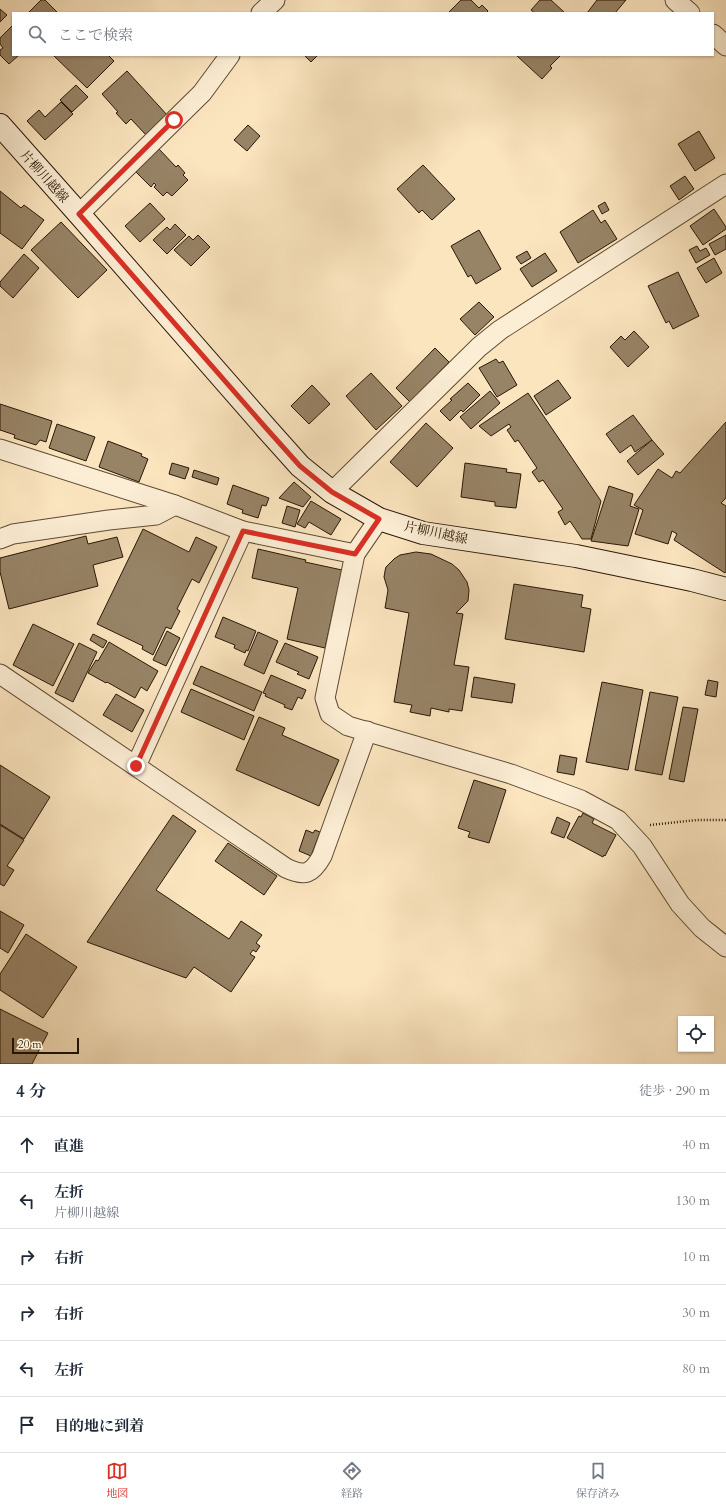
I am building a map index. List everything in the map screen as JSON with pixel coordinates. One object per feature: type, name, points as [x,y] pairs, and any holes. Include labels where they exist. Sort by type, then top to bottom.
[{"type":"main road","name":"片柳川越線","points":[[0,125],[300,466],[332,492],[379,519],[423,533],[576,556],[692,580],[726,589]]},
{"type":"street","points":[[262,12],[275,0]]},
{"type":"street","points":[[675,0],[689,12]]},
{"type":"street","points":[[714,35],[726,46]]},
{"type":"street","points":[[79,214],[202,93],[229,56]]},
{"type":"street","points":[[332,492],[479,348],[500,330],[726,184]]},
{"type":"street","points":[[0,449],[175,505],[243,531],[355,554]]},
{"type":"street","points":[[0,540],[21,533],[109,520],[156,515],[175,505]]},
{"type":"street","points":[[379,519],[355,554],[325,698],[330,714],[348,726],[511,774],[581,800],[618,820],[642,846],[680,904],[702,928],[726,948]]},
{"type":"street","points":[[136,766],[243,531]]},
{"type":"street","points":[[0,674],[286,868],[297,873],[307,874],[316,868],[322,856],[367,732]]},
{"type":"path","points":[[626,828],[697,820],[726,820]]},
{"type":"building","points":[[41,0],[45,0],[57,12],[29,12]]},
{"type":"building","points":[[461,0],[471,0],[479,8],[482,5],[488,11],[487,12],[449,12]]},
{"type":"building","points":[[540,0],[551,0],[564,12],[534,12],[531,10]]},
{"type":"building","points":[[597,0],[626,0],[616,12],[588,12]]},
{"type":"building","points":[[0,9],[7,15],[0,22]]},
{"type":"building","points":[[12,26],[12,56],[18,56],[9,64],[0,55],[0,50],[3,48],[0,44],[0,38]]},
{"type":"building","points":[[54,56],[109,56],[114,61],[87,88]]},
{"type":"building","points":[[305,56],[317,56],[311,62]]},
{"type":"building","points":[[517,56],[560,56],[550,66],[552,68],[542,79]]},
{"type":"building","points":[[127,71],[168,116],[146,135],[131,119],[126,124],[116,113],[118,112],[102,94]]},
{"type":"building","points":[[76,85],[88,97],[72,112],[60,100]]},
{"type":"building","points":[[61,102],[73,114],[45,140],[27,121],[39,110],[45,117]]},
{"type":"building","points":[[248,125],[260,136],[247,151],[234,140]]},
{"type":"building","points":[[699,131],[715,158],[695,171],[678,144]]},
{"type":"building","points":[[159,149],[176,167],[178,165],[185,173],[183,175],[188,180],[172,196],[167,192],[163,196],[154,187],[156,185],[154,183],[151,187],[136,172]]},
{"type":"building","points":[[423,165],[455,199],[432,220],[422,210],[419,213],[397,189]]},
{"type":"building","points":[[685,176],[694,189],[679,200],[670,186]]},
{"type":"building","points":[[0,191],[21,208],[24,205],[44,220],[22,249],[0,233]]},
{"type":"building","points":[[605,202],[609,210],[602,214],[598,206]]},
{"type":"building","points":[[150,203],[165,219],[140,242],[125,226]]},
{"type":"building","points":[[714,209],[726,229],[703,245],[690,226]]},
{"type":"building","points":[[593,210],[601,223],[605,220],[617,239],[578,263],[560,232]]},
{"type":"building","points":[[61,222],[107,270],[78,298],[31,250]]},
{"type":"building","points":[[175,224],[186,235],[167,254],[153,240],[167,227],[170,230]]},
{"type":"building","points":[[479,230],[501,269],[476,284],[471,275],[468,277],[451,246]]},
{"type":"building","points":[[198,235],[210,247],[191,266],[174,250],[189,236],[193,240]]},
{"type":"building","points":[[726,235],[726,249],[715,255],[709,244]]},
{"type":"building","points":[[697,246],[700,251],[706,248],[710,255],[696,263],[689,250]]},
{"type":"building","points":[[527,251],[531,258],[521,264],[516,257]]},
{"type":"building","points":[[545,253],[557,271],[532,287],[520,269]]},
{"type":"building","points":[[24,254],[39,268],[13,298],[0,286],[0,282]]},
{"type":"building","points":[[714,258],[722,273],[706,283],[697,268]]},
{"type":"building","points":[[678,272],[699,316],[673,329],[669,321],[666,323],[648,286]]},
{"type":"building","points":[[479,302],[494,317],[475,335],[460,319]]},
{"type":"building","points":[[634,331],[649,347],[628,367],[610,347],[621,336],[625,340]]},
{"type":"building","points":[[435,348],[449,362],[410,402],[396,388]]},
{"type":"building","points":[[496,359],[499,363],[503,361],[517,385],[497,397],[479,368]]},
{"type":"building","points":[[371,373],[402,406],[376,430],[346,396]]},
{"type":"building","points":[[558,380],[571,398],[546,415],[534,396]]},
{"type":"building","points":[[468,383],[480,395],[463,412],[461,410],[450,421],[440,411],[452,400],[450,399]]},
{"type":"building","points":[[312,385],[330,404],[309,424],[291,406]]},
{"type":"building","points":[[490,391],[500,403],[471,429],[460,417]]},
{"type":"building","points":[[528,393],[601,501],[591,539],[582,539],[570,521],[565,525],[558,512],[563,509],[543,480],[539,482],[532,472],[537,468],[518,440],[515,442],[507,430],[511,427],[509,424],[491,436],[479,426]]},
{"type":"building","points":[[0,404],[52,421],[46,442],[40,440],[36,445],[14,438],[15,435],[0,430]]},
{"type":"building","points":[[633,415],[652,440],[635,452],[631,445],[620,453],[606,434]]},
{"type":"building","points":[[726,422],[726,498],[721,503],[726,506],[725,573],[674,540],[677,534],[672,531],[668,544],[635,534],[643,510],[634,505],[658,469],[672,478],[676,471],[680,473]]},
{"type":"building","points":[[426,423],[453,448],[417,487],[390,462]]},
{"type":"building","points":[[57,424],[95,437],[86,461],[49,448]]},
{"type":"building","points":[[652,440],[664,454],[638,475],[627,461]]},
{"type":"building","points":[[108,441],[142,454],[141,456],[148,459],[139,482],[99,467]]},
{"type":"building","points":[[172,463],[189,468],[185,479],[169,474]]},
{"type":"building","points":[[465,463],[507,469],[506,472],[521,474],[516,508],[495,506],[495,502],[461,497]]},
{"type":"building","points":[[194,470],[219,478],[217,485],[192,477]]},
{"type":"building","points":[[294,482],[311,497],[303,507],[279,498]]},
{"type":"building","points":[[233,485],[269,498],[266,506],[262,505],[258,518],[242,513],[243,510],[227,504]]},
{"type":"building","points":[[609,486],[633,494],[630,506],[639,509],[628,546],[591,541]]},
{"type":"building","points":[[311,501],[341,519],[331,535],[309,522],[305,528],[297,524]]},
{"type":"building","points":[[287,506],[300,510],[295,527],[282,523]]},
{"type":"building","points":[[143,529],[189,552],[196,537],[217,547],[199,583],[192,579],[177,609],[180,611],[171,629],[166,627],[153,655],[142,649],[143,646],[97,624]]},
{"type":"building","points":[[86,536],[88,544],[117,537],[123,557],[93,565],[98,586],[9,609],[0,572],[0,558]]},
{"type":"building","points":[[258,549],[306,560],[305,562],[342,570],[325,648],[287,639],[298,588],[252,578]]},
{"type":"building","points":[[416,552],[431,554],[452,564],[459,570],[467,582],[469,590],[468,601],[456,613],[463,614],[454,665],[469,667],[462,711],[449,709],[449,712],[431,708],[430,716],[410,712],[412,705],[394,702],[409,613],[385,608],[388,590],[384,577],[386,567],[394,559],[400,555]]},
{"type":"building","points":[[514,584],[583,595],[581,607],[591,609],[584,652],[505,639]]},
{"type":"building","points":[[223,617],[256,631],[248,651],[246,650],[245,653],[234,648],[235,645],[215,637]]},
{"type":"building","points":[[33,624],[74,644],[53,686],[13,665]]},
{"type":"building","points":[[167,631],[180,638],[166,666],[153,660]]},
{"type":"building","points":[[258,632],[278,641],[264,674],[244,665]]},
{"type":"building","points":[[93,634],[107,641],[103,648],[90,640]]},
{"type":"building","points":[[109,642],[158,671],[147,691],[141,687],[135,698],[88,673],[96,660],[98,661]]},
{"type":"building","points":[[79,643],[97,652],[73,702],[55,693]]},
{"type":"building","points":[[285,643],[318,657],[309,679],[297,674],[299,672],[276,662]]},
{"type":"building","points":[[201,666],[262,692],[254,711],[193,684]]},
{"type":"building","points":[[271,675],[306,690],[302,699],[298,697],[292,710],[284,707],[285,705],[265,696],[266,694],[263,693]]},
{"type":"building","points":[[474,677],[515,684],[512,703],[471,697]]},
{"type":"building","points":[[708,680],[718,682],[716,697],[705,695]]},
{"type":"building","points":[[602,682],[643,690],[628,770],[586,762]]},
{"type":"building","points":[[191,689],[254,716],[244,740],[181,712]]},
{"type":"building","points":[[650,692],[678,697],[662,775],[635,770]]},
{"type":"building","points":[[116,694],[144,710],[132,732],[103,715]]},
{"type":"building","points":[[683,707],[698,709],[684,782],[669,779]]},
{"type":"building","points":[[259,717],[285,728],[282,735],[339,760],[319,806],[236,770]]},
{"type":"building","points":[[560,755],[577,758],[574,775],[557,772]]},
{"type":"building","points":[[0,765],[50,797],[24,839],[0,824]]},
{"type":"building","points":[[474,780],[506,790],[489,843],[468,837],[470,832],[458,828]]},
{"type":"building","points":[[583,813],[594,819],[592,823],[616,835],[605,856],[604,855],[603,857],[567,838],[579,816],[581,817]]},
{"type":"building","points":[[173,815],[196,831],[156,890],[229,939],[241,921],[262,935],[256,943],[260,946],[256,952],[253,950],[250,954],[255,957],[231,992],[194,967],[186,978],[87,942]]},
{"type":"building","points":[[557,817],[570,823],[564,838],[551,833]]},
{"type":"building","points":[[0,825],[24,840],[7,866],[14,870],[4,886],[0,884]]},
{"type":"building","points":[[306,830],[313,833],[315,830],[320,832],[311,856],[299,851]]},
{"type":"building","points":[[228,843],[277,876],[264,895],[215,861]]},
{"type":"building","points":[[0,911],[24,925],[8,953],[0,948]]},
{"type":"building","points":[[26,934],[77,967],[43,1018],[0,990],[0,974]]},
{"type":"building","points":[[0,1009],[48,1033],[32,1064],[0,1064]]},
{"type":"route","points":[[136,766],[243,531],[355,554],[379,519],[332,492],[300,466],[79,214],[174,120]]}]
